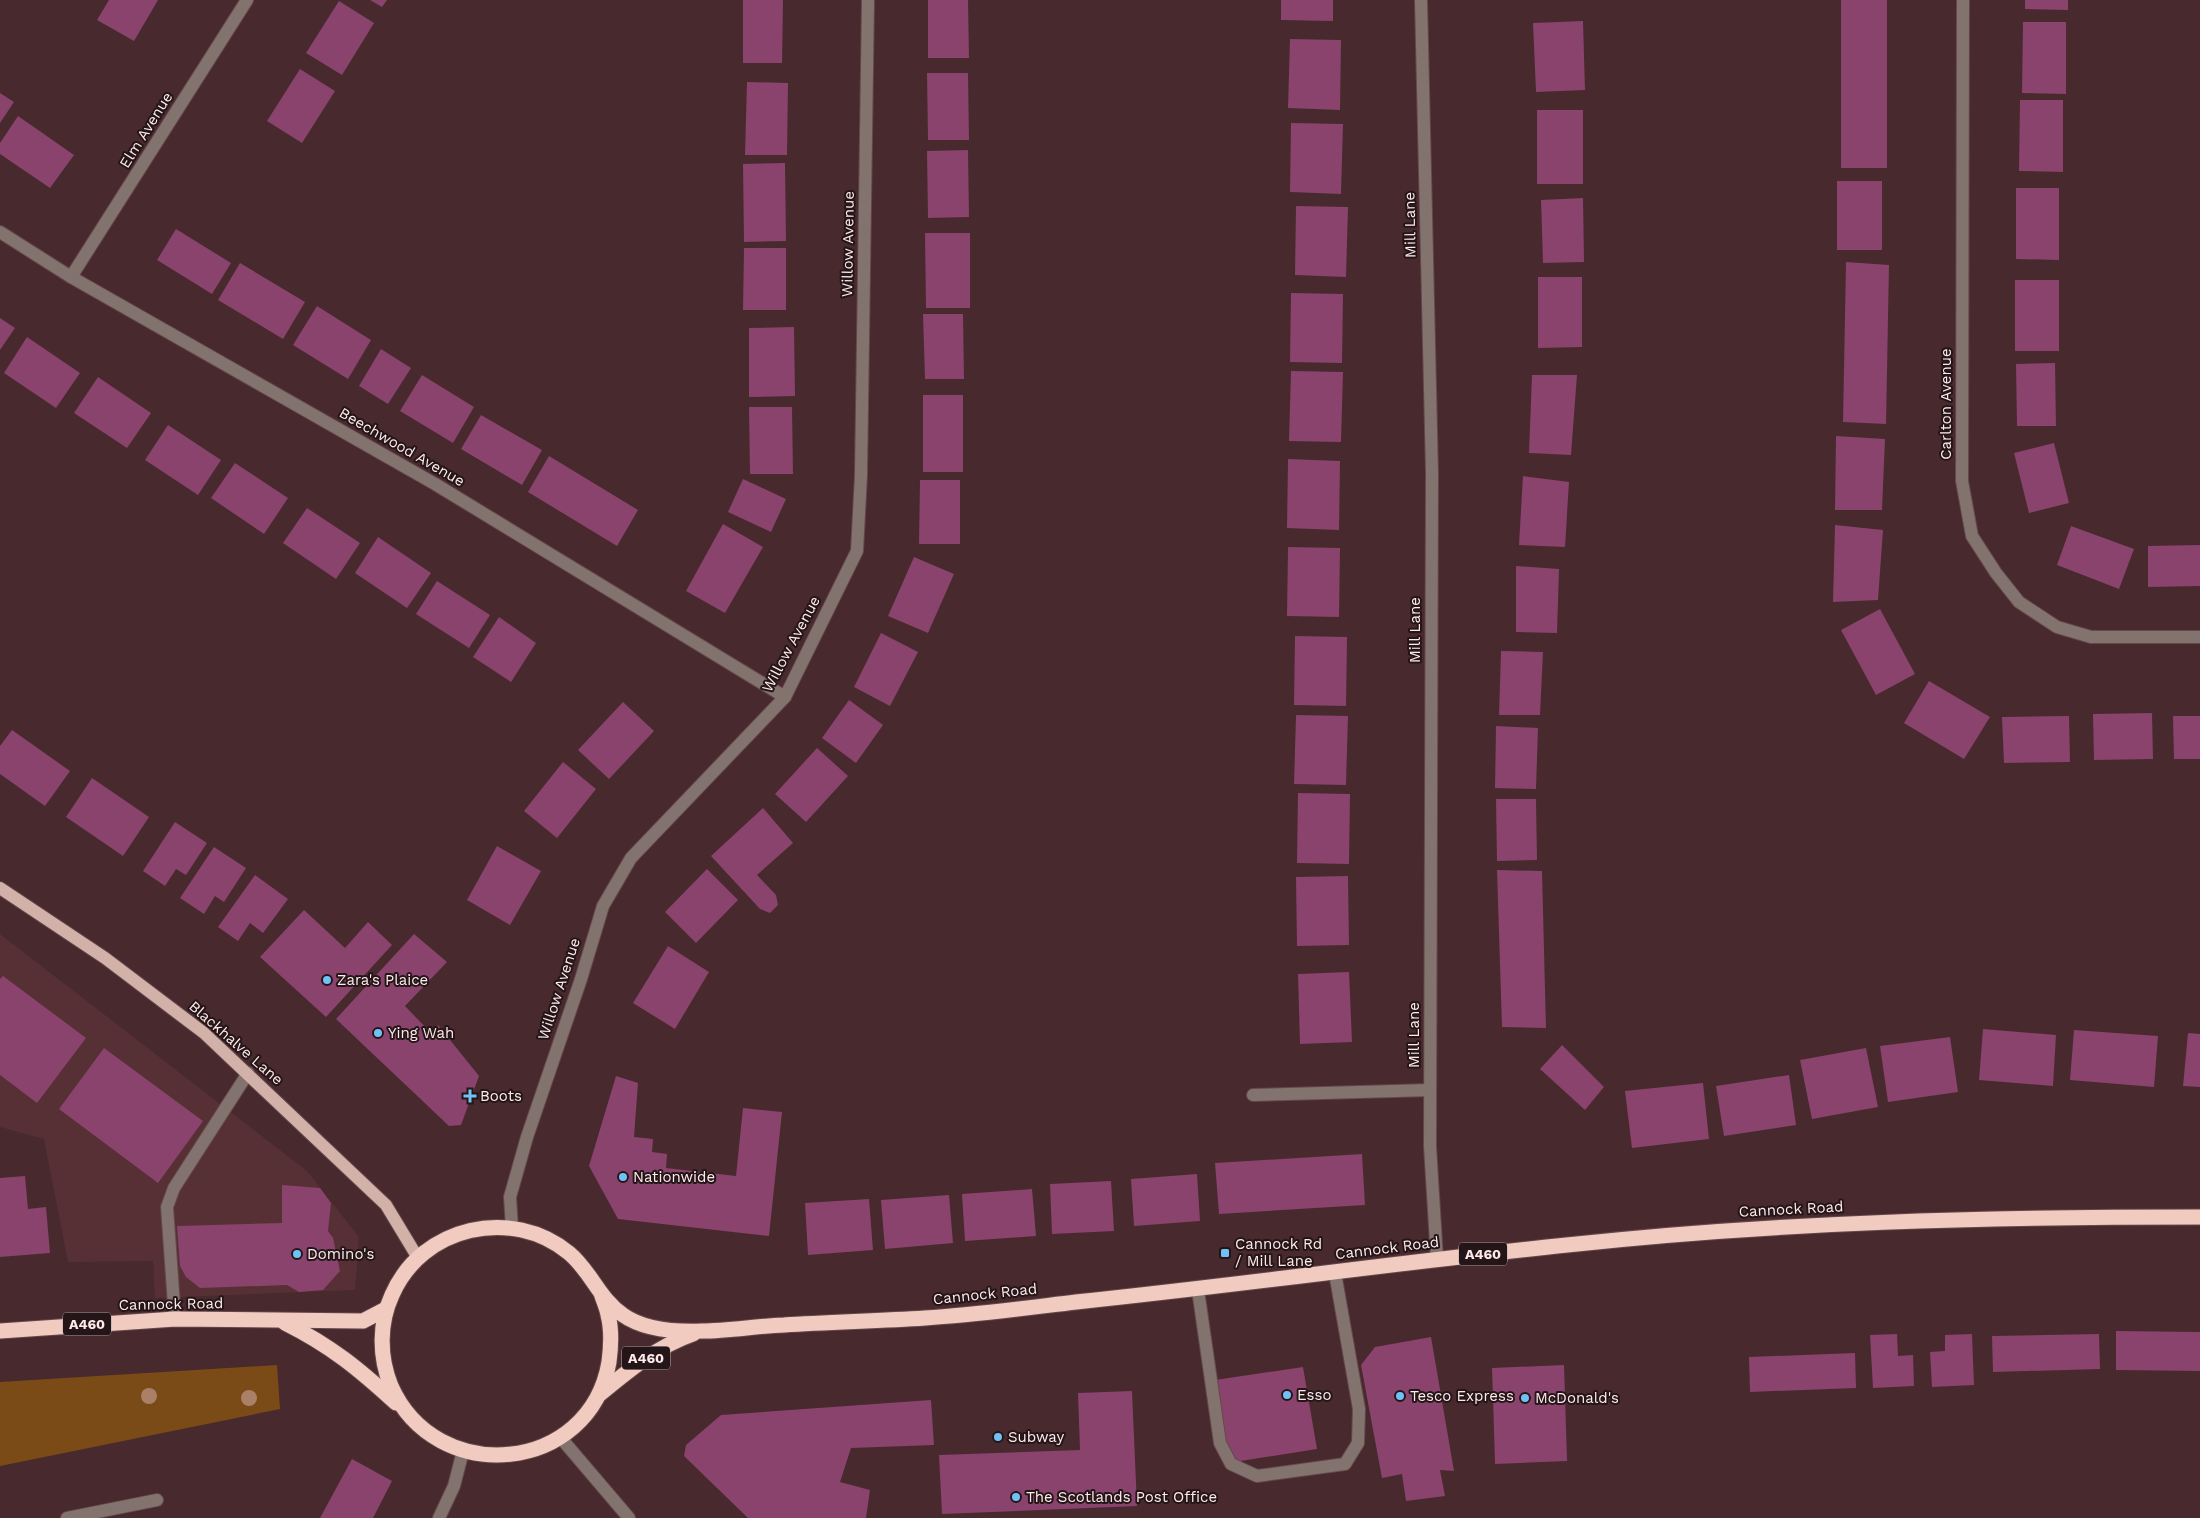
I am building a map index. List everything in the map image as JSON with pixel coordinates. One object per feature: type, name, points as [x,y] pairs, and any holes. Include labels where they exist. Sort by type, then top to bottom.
[{"type":"highway","name":"Cannock Road","points":[[700,1332],[768,1326],[929,1318],[1198,1290],[1571,1244],[1729,1230],[1869,1223],[2060,1217],[2200,1217]]},
{"type":"highway","points":[[488,1227],[512,1228],[535,1232],[572,1255],[587,1271],[600,1293],[608,1315],[611,1349],[607,1373],[598,1395],[578,1422],[560,1437],[537,1449],[512,1455],[486,1456],[462,1451],[439,1441],[422,1429],[408,1414],[394,1392],[386,1372],[382,1351],[382,1331],[386,1309],[402,1276],[418,1258],[450,1236],[488,1227]]},
{"type":"highway","name":"A460","points":[[600,1293],[616,1310],[631,1320],[650,1327],[700,1332]]},
{"type":"highway","name":"Cannock Road","points":[[0,1331],[175,1319],[282,1322],[363,1321],[386,1309]]},
{"type":"highway","name":"Cannock Road","points":[[282,1322],[317,1339],[356,1366],[408,1414]]},
{"type":"highway","name":"A460","points":[[598,1395],[636,1364],[676,1340],[700,1332]]},
{"type":"main road","name":"Blackhalve Lane","points":[[0,888],[105,958],[204,1033],[386,1205],[418,1258]]},
{"type":"street","name":"Elm Avenue","points":[[71,277],[247,0]]},
{"type":"street","name":"Willow Avenue","points":[[512,1228],[510,1197],[519,1163],[581,979],[603,906],[631,858],[785,697],[857,551],[861,475],[868,0]]},
{"type":"street","name":"Mill Lane","points":[[1420,0],[1432,473],[1430,1146],[1438,1259]]},
{"type":"street","name":"Carlton Avenue","points":[[1963,0],[1962,481],[1972,536],[1996,574],[2019,602],[2057,627],[2091,637],[2200,636]]},
{"type":"street","name":"Beechwood Avenue","points":[[0,232],[71,277],[435,484],[785,697]]},
{"type":"street","points":[[175,1319],[167,1207],[174,1188],[248,1074]]},
{"type":"street","points":[[1253,1095],[1430,1090]]},
{"type":"street","points":[[1198,1290],[1220,1443],[1231,1464],[1257,1476],[1345,1464],[1358,1443],[1359,1409],[1335,1273]]},
{"type":"street","points":[[560,1437],[629,1518]]},
{"type":"street","points":[[439,1518],[454,1486],[462,1451]]},
{"type":"street","points":[[68,1518],[157,1500]]},
{"type":"shaded area","points":[[0,934],[307,1171],[359,1237],[355,1290],[155,1298],[153,1261],[68,1262],[44,1139],[0,1127]]},
{"type":"shaded area","points":[[277,1365],[280,1409],[0,1466],[0,1382]]},
{"type":"building","points":[[109,0],[158,0],[134,41],[97,20]]},
{"type":"building","points":[[370,0],[387,0],[382,7]]},
{"type":"building","points":[[743,0],[783,0],[782,63],[743,63]]},
{"type":"building","points":[[928,0],[968,0],[969,58],[928,58]]},
{"type":"building","points":[[1281,0],[1333,0],[1333,21],[1281,20]]},
{"type":"building","points":[[1841,0],[1887,0],[1887,168],[1841,168]]},
{"type":"building","points":[[2025,0],[2068,0],[2068,10],[2025,9]]},
{"type":"building","points":[[339,1],[374,23],[342,75],[306,53]]},
{"type":"building","points":[[1583,21],[1585,90],[1536,92],[1533,23]]},
{"type":"building","points":[[2023,22],[2066,22],[2066,94],[2022,93]]},
{"type":"building","points":[[1290,39],[1341,40],[1340,110],[1288,108]]},
{"type":"building","points":[[300,69],[335,91],[302,143],[267,121]]},
{"type":"building","points":[[927,73],[968,73],[969,140],[928,140]]},
{"type":"building","points":[[747,82],[788,83],[787,155],[745,155]]},
{"type":"building","points":[[0,93],[14,102],[0,123]]},
{"type":"building","points":[[2020,100],[2063,100],[2063,172],[2019,171]]},
{"type":"building","points":[[1537,110],[1583,110],[1583,184],[1537,184]]},
{"type":"building","points":[[18,116],[74,155],[50,188],[0,154],[0,143]]},
{"type":"building","points":[[1291,123],[1343,124],[1341,194],[1290,192]]},
{"type":"building","points":[[968,150],[969,217],[928,218],[927,151]]},
{"type":"building","points":[[785,163],[786,241],[744,242],[743,164]]},
{"type":"building","points":[[1837,181],[1882,181],[1882,250],[1837,250]]},
{"type":"building","points":[[2016,188],[2059,188],[2059,260],[2016,259]]},
{"type":"building","points":[[1583,198],[1584,262],[1543,263],[1541,200]]},
{"type":"building","points":[[1296,206],[1348,207],[1346,277],[1295,275]]},
{"type":"building","points":[[176,229],[231,263],[212,294],[157,260]]},
{"type":"building","points":[[925,233],[970,233],[970,308],[926,308]]},
{"type":"building","points":[[744,248],[786,248],[786,310],[743,310]]},
{"type":"building","points":[[1846,262],[1889,265],[1886,424],[1843,422]]},
{"type":"building","points":[[240,263],[305,302],[283,339],[218,300]]},
{"type":"building","points":[[1538,277],[1582,277],[1582,347],[1538,348]]},
{"type":"building","points":[[2015,280],[2059,280],[2059,351],[2015,351]]},
{"type":"building","points":[[1291,293],[1343,294],[1342,363],[1290,362]]},
{"type":"building","points":[[317,306],[371,340],[348,379],[293,345]]},
{"type":"building","points":[[923,314],[963,314],[964,379],[925,379]]},
{"type":"building","points":[[0,318],[15,328],[0,350]]},
{"type":"building","points":[[794,327],[795,396],[749,397],[749,328]]},
{"type":"building","points":[[27,337],[80,373],[56,408],[4,373]]},
{"type":"building","points":[[381,349],[411,368],[388,404],[359,386]]},
{"type":"building","points":[[2055,363],[2056,426],[2017,426],[2016,364]]},
{"type":"building","points":[[1291,371],[1343,372],[1341,442],[1289,441]]},
{"type":"building","points":[[422,375],[474,407],[453,443],[400,411]]},
{"type":"building","points":[[1532,375],[1577,375],[1571,455],[1529,453]]},
{"type":"building","points":[[98,377],[151,413],[127,448],[74,413]]},
{"type":"building","points":[[923,395],[963,395],[963,472],[923,472]]},
{"type":"building","points":[[749,407],[792,407],[793,474],[750,474]]},
{"type":"building","points":[[481,415],[542,450],[522,485],[461,449]]},
{"type":"building","points":[[168,425],[221,460],[198,495],[145,460]]},
{"type":"building","points":[[1836,436],[1885,439],[1882,510],[1835,510]]},
{"type":"building","points":[[2054,443],[2069,503],[2029,513],[2014,453]]},
{"type":"building","points":[[549,456],[638,510],[617,546],[528,492]]},
{"type":"building","points":[[1288,459],[1340,461],[1339,530],[1287,528]]},
{"type":"building","points":[[235,463],[288,498],[264,534],[211,498]]},
{"type":"building","points":[[1523,476],[1569,482],[1565,547],[1519,545]]},
{"type":"building","points":[[743,479],[786,499],[771,532],[728,512]]},
{"type":"building","points":[[920,480],[960,480],[960,544],[919,544]]},
{"type":"building","points":[[307,508],[360,543],[336,579],[283,543]]},
{"type":"building","points":[[723,524],[763,547],[725,613],[686,591]]},
{"type":"building","points":[[1835,525],[1883,530],[1878,600],[1833,602]]},
{"type":"building","points":[[2071,526],[2134,549],[2119,589],[2057,565]]},
{"type":"building","points":[[378,537],[431,573],[407,608],[355,573]]},
{"type":"building","points":[[2200,545],[2200,586],[2148,587],[2148,546]]},
{"type":"building","points":[[1288,547],[1340,548],[1339,617],[1287,616]]},
{"type":"building","points":[[914,557],[954,574],[928,633],[888,616]]},
{"type":"building","points":[[1516,566],[1559,569],[1557,633],[1516,632]]},
{"type":"building","points":[[437,581],[490,615],[469,648],[416,614]]},
{"type":"building","points":[[1880,609],[1915,674],[1876,695],[1841,630]]},
{"type":"building","points":[[499,617],[536,643],[511,682],[473,657]]},
{"type":"building","points":[[881,633],[918,652],[890,706],[854,687]]},
{"type":"building","points":[[1295,636],[1347,637],[1346,706],[1294,705]]},
{"type":"building","points":[[1501,651],[1543,652],[1540,715],[1499,715]]},
{"type":"building","points":[[1929,681],[1990,717],[1964,759],[1904,723]]},
{"type":"building","points":[[849,700],[883,725],[856,763],[822,738]]},
{"type":"building","points":[[623,702],[654,731],[609,779],[578,750]]},
{"type":"building","points":[[2152,713],[2153,759],[2094,760],[2093,714]]},
{"type":"building","points":[[1296,715],[1348,716],[1346,785],[1294,784]]},
{"type":"building","points":[[2069,716],[2070,762],[2004,763],[2002,717]]},
{"type":"building","points":[[2173,716],[2200,716],[2200,759],[2174,759]]},
{"type":"building","points":[[1496,726],[1538,728],[1536,789],[1495,788]]},
{"type":"building","points":[[12,730],[70,771],[45,806],[0,774],[0,746]]},
{"type":"building","points":[[817,748],[848,776],[806,822],[775,794]]},
{"type":"building","points":[[563,762],[596,789],[557,838],[524,811]]},
{"type":"building","points":[[92,778],[149,817],[123,856],[66,817]]},
{"type":"building","points":[[1298,793],[1350,794],[1349,864],[1297,863]]},
{"type":"building","points":[[1496,799],[1536,799],[1537,860],[1497,861]]},
{"type":"building","points":[[763,808],[793,843],[757,875],[776,895],[778,905],[770,913],[760,909],[711,856]]},
{"type":"building","points":[[175,822],[207,843],[186,875],[176,869],[165,886],[143,871]]},
{"type":"building","points":[[497,846],[541,871],[510,925],[467,900]]},
{"type":"building","points":[[214,847],[246,868],[224,902],[215,896],[204,914],[180,898]]},
{"type":"building","points":[[707,869],[738,900],[696,943],[665,912]]},
{"type":"building","points":[[1497,870],[1542,871],[1546,1028],[1502,1027]]},
{"type":"building","points":[[255,875],[288,899],[263,933],[250,923],[238,941],[218,927]]},
{"type":"building","points":[[1348,876],[1349,945],[1297,946],[1296,877]]},
{"type":"building","points":[[304,910],[345,948],[368,922],[392,945],[326,1017],[260,957]]},
{"type":"building","points":[[414,934],[447,962],[405,1006],[431,1033],[438,1025],[479,1076],[461,1125],[449,1126],[336,1019]]},
{"type":"building","points":[[668,946],[709,972],[675,1029],[633,1003]]},
{"type":"building","points":[[1349,972],[1352,1042],[1300,1044],[1298,974]]},
{"type":"building","points":[[3,976],[86,1038],[37,1103],[0,1075],[0,979]]},
{"type":"building","points":[[1983,1029],[2056,1035],[2053,1086],[1979,1080]]},
{"type":"building","points":[[2074,1030],[2158,1036],[2154,1087],[2070,1080]]},
{"type":"building","points":[[2188,1033],[2200,1034],[2200,1087],[2183,1086]]},
{"type":"building","points":[[1950,1037],[1958,1092],[1888,1102],[1880,1046]]},
{"type":"building","points":[[1562,1045],[1604,1087],[1585,1110],[1540,1069]]},
{"type":"building","points":[[104,1048],[203,1121],[158,1183],[59,1109]]},
{"type":"building","points":[[1866,1048],[1878,1107],[1812,1119],[1800,1060]]},
{"type":"building","points":[[1789,1075],[1796,1125],[1724,1136],[1716,1086]]},
{"type":"building","points":[[616,1076],[638,1083],[634,1137],[653,1139],[652,1152],[667,1154],[666,1168],[736,1176],[743,1108],[782,1112],[769,1236],[618,1219],[589,1166]]},
{"type":"building","points":[[1703,1083],[1709,1139],[1632,1148],[1625,1091]]},
{"type":"building","points":[[1362,1154],[1365,1205],[1219,1214],[1215,1163]]},
{"type":"building","points":[[1197,1174],[1200,1221],[1134,1226],[1131,1179]]},
{"type":"building","points":[[25,1176],[28,1209],[46,1207],[50,1253],[0,1257],[0,1178]]},
{"type":"building","points":[[1111,1181],[1114,1231],[1052,1234],[1050,1184]]},
{"type":"building","points":[[282,1185],[320,1188],[331,1203],[328,1231],[333,1238],[340,1271],[323,1290],[299,1292],[287,1285],[200,1288],[186,1277],[180,1266],[177,1226],[282,1223]]},
{"type":"building","points":[[1032,1189],[1036,1236],[965,1241],[962,1194]]},
{"type":"building","points":[[949,1195],[953,1243],[885,1249],[881,1200]]},
{"type":"building","points":[[869,1199],[873,1250],[808,1255],[805,1203]]},
{"type":"building","points":[[2116,1331],[2200,1332],[2200,1371],[2116,1370]]},
{"type":"building","points":[[1897,1334],[1898,1356],[1913,1355],[1914,1386],[1873,1388],[1870,1335]]},
{"type":"building","points":[[1972,1334],[1974,1385],[1932,1387],[1930,1352],[1945,1351],[1945,1335]]},
{"type":"building","points":[[2099,1334],[2100,1369],[1993,1372],[1992,1336]]},
{"type":"building","points":[[1431,1337],[1454,1471],[1440,1470],[1445,1496],[1406,1501],[1402,1474],[1382,1478],[1361,1365],[1375,1347]]},
{"type":"building","points":[[1855,1353],[1856,1388],[1750,1392],[1749,1357]]},
{"type":"building","points":[[1564,1365],[1567,1461],[1495,1464],[1492,1368]]},
{"type":"building","points":[[1303,1367],[1317,1449],[1228,1463],[1215,1380]]},
{"type":"building","points":[[1132,1391],[1137,1506],[942,1514],[939,1455],[1080,1450],[1078,1393]]},
{"type":"building","points":[[931,1400],[934,1445],[851,1448],[840,1482],[870,1490],[866,1518],[748,1518],[684,1456],[686,1445],[721,1415]]},
{"type":"building","points":[[352,1459],[392,1481],[373,1518],[320,1518]]},
{"type":"place","name":"Zara's Plaice","points":[[327,980]]},
{"type":"place","name":"Ying Wah","points":[[378,1033]]},
{"type":"place","name":"Boots","points":[[470,1096]]},
{"type":"place","name":"Nationwide","points":[[623,1177]]},
{"type":"place","name":"Cannock Rd / Mill Lane","points":[[1225,1253]]},
{"type":"place","name":"Domino's","points":[[297,1254]]},
{"type":"place","name":"Esso","points":[[1287,1395]]},
{"type":"place","name":"Tesco Express","points":[[1400,1396]]},
{"type":"place","name":"McDonald's","points":[[1525,1398]]},
{"type":"place","name":"Subway","points":[[998,1437]]},
{"type":"place","name":"The Scotlands Post Office","points":[[1016,1497]]}]
